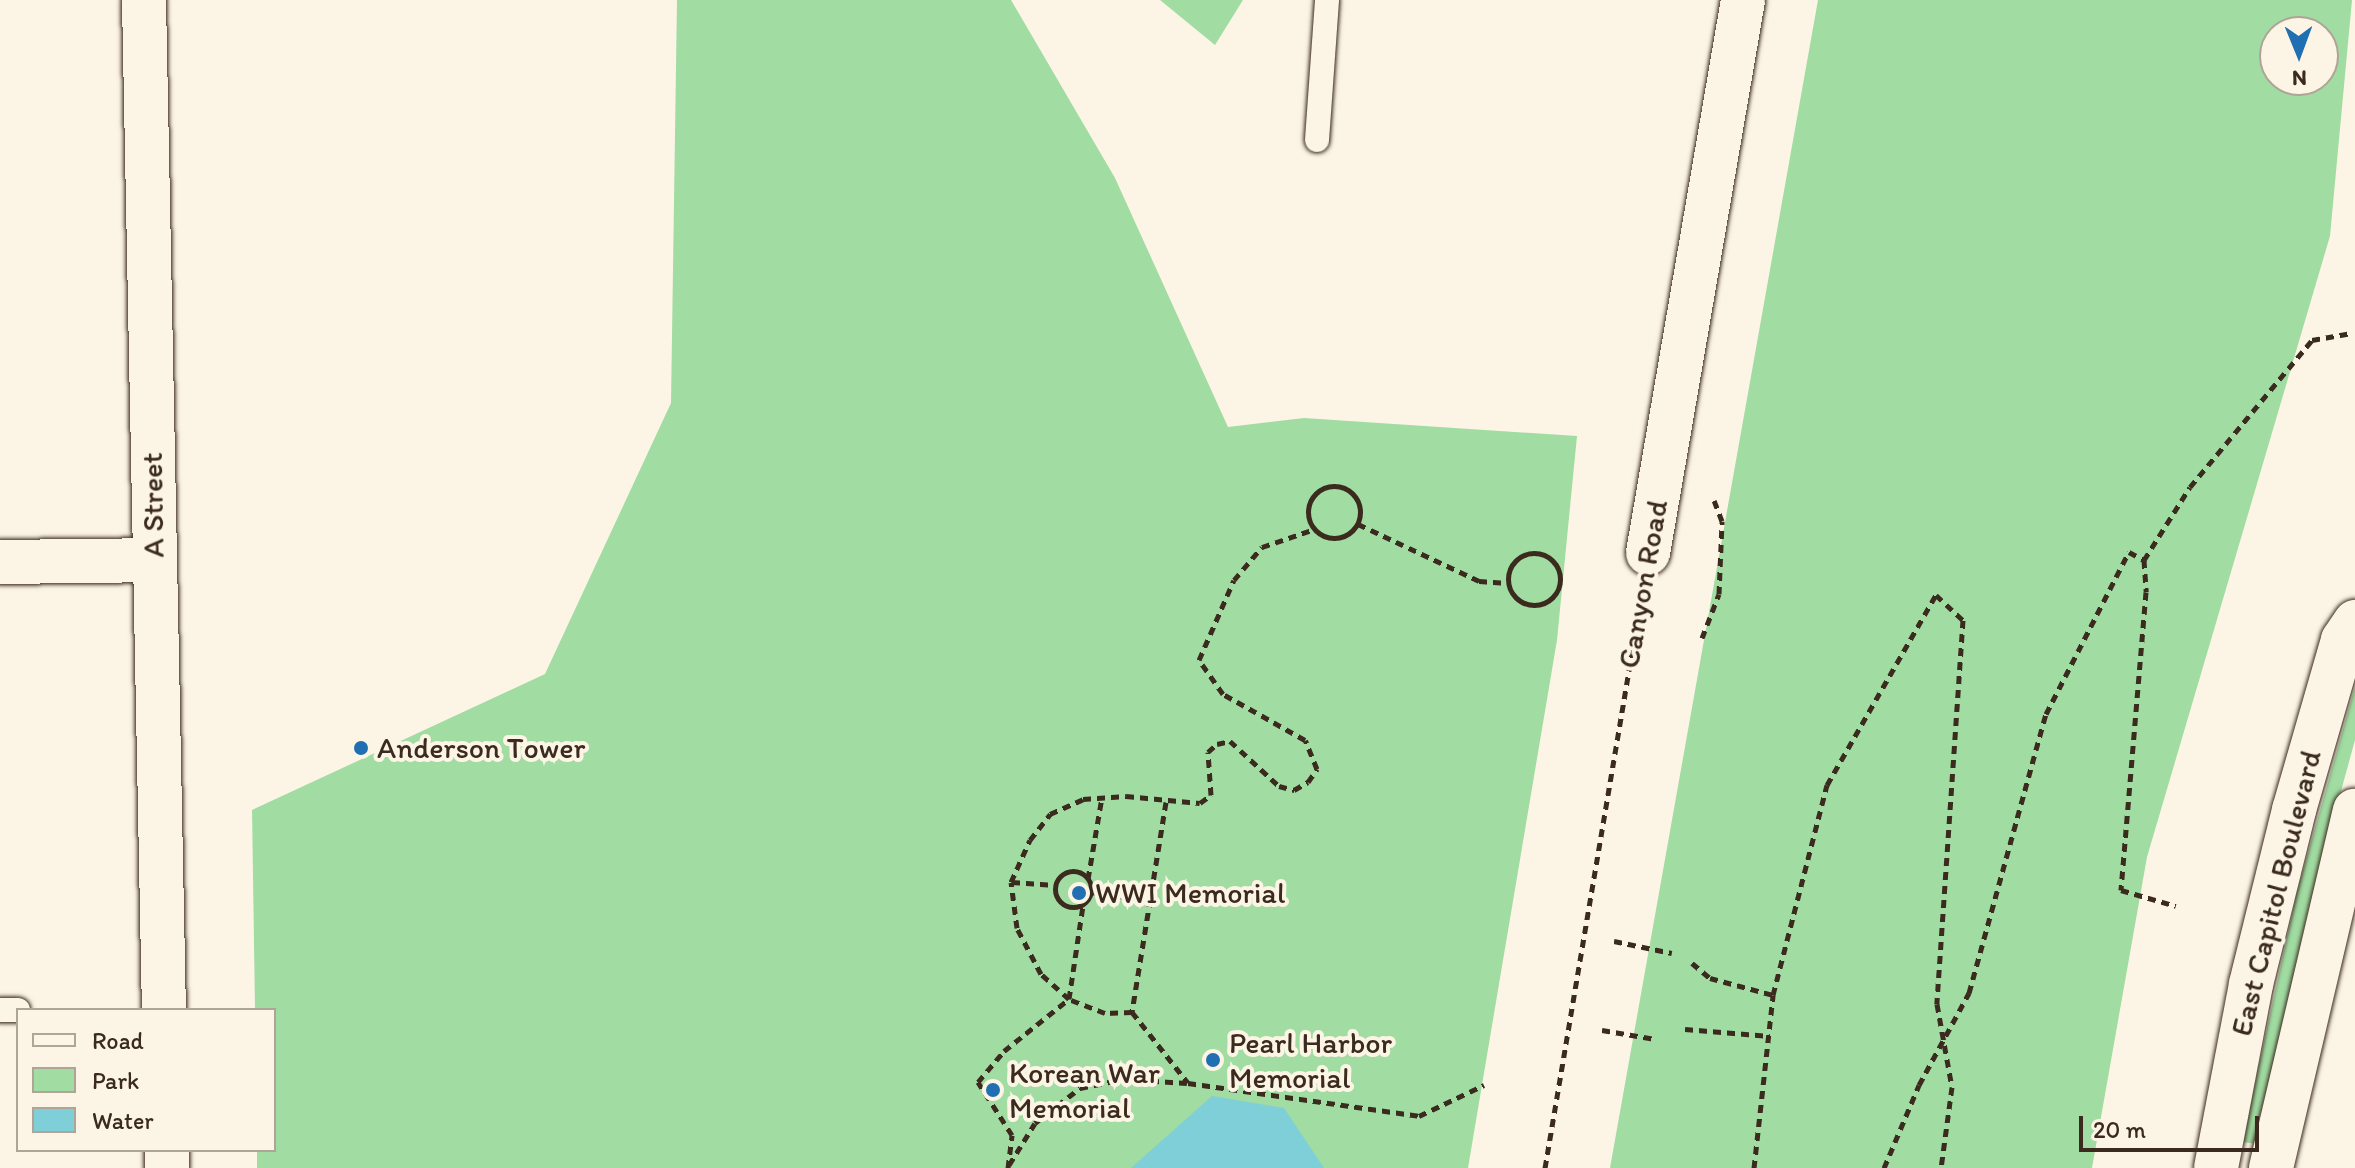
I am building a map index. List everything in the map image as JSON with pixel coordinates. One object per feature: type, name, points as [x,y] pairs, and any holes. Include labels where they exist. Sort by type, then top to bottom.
[{"type":"street","name":"A Street","points":[[144,0],[163,1008]]},
{"type":"street","name":"Canyon Road","points":[[1648,553],[1743,0]]},
{"type":"street","points":[[0,562],[154,560]]},
{"type":"street","name":"East Capitol Boulevard","points":[[2216,1168],[2251,984],[2294,810],[2343,640],[2355,622]]},
{"type":"street","name":"East Capitol Boulevard","points":[[2271,1168],[2355,811]]},
{"type":"lane","points":[[1317,140],[1327,0]]},
{"type":"path","points":[[2176,906],[2121,890],[2144,560],[2190,487],[2312,340],[2350,333]]},
{"type":"path","points":[[1315,529],[1309,506],[1327,486],[1356,497],[1358,524]]},
{"type":"path","points":[[1702,638],[1719,594],[1722,521]]},
{"type":"path","points":[[1132,1012],[1105,1013],[1069,999],[1025,955],[1011,882],[1050,814],[1102,797],[1200,803],[1211,795],[1208,752],[1230,741],[1279,786],[1294,790],[1317,769],[1305,740],[1223,694],[1199,660],[1234,580],[1262,547],[1315,529],[1341,537],[1358,524]]},
{"type":"path","points":[[1358,524],[1479,581],[1508,583]]},
{"type":"path","points":[[1884,1168],[1969,993],[2046,714],[2116,571],[2129,552],[2144,560]]},
{"type":"path","points":[[1532,553],[1551,559],[1560,579],[1552,599],[1540,605],[1519,601],[1508,583],[1512,564],[1532,553]]},
{"type":"path","name":"Canyon Road","points":[[1545,1168],[1648,553]]},
{"type":"path","points":[[1754,1168],[1773,995],[1827,785],[1936,595],[1963,620],[1937,1004],[1952,1087],[1941,1168]]},
{"type":"path","points":[[1008,1168],[1012,1135],[978,1082],[1004,1051],[1069,999],[1083,905],[1091,892],[1088,879],[1102,797]]},
{"type":"path","points":[[1166,802],[1132,1012],[1188,1083]]},
{"type":"path","points":[[1055,885],[1067,872],[1088,879]]},
{"type":"path","points":[[1011,882],[1055,885]]},
{"type":"path","points":[[1055,885],[1064,906],[1083,905]]},
{"type":"path","points":[[1091,892],[1150,901]]},
{"type":"path","points":[[1614,941],[1672,953]]},
{"type":"path","points":[[1692,963],[1710,978],[1773,995]]},
{"type":"path","points":[[1685,1029],[1770,1036]]},
{"type":"path","points":[[1602,1030],[1655,1039]]},
{"type":"path","points":[[1008,1168],[1035,1123],[1080,1088],[1123,1079],[1188,1083],[1419,1116],[1484,1085]]},
{"type":"green space","points":[[677,0],[1011,0],[1115,178],[1228,427],[1304,418],[1577,436],[1557,640],[1468,1168],[257,1168],[257,1152],[276,1152],[276,1008],[255,1008],[252,810],[545,674],[671,403]]},
{"type":"green space","points":[[1160,0],[1243,0],[1215,45]]},
{"type":"green space","points":[[1818,0],[2352,0],[2330,236],[2147,857],[2092,1168],[1610,1168]]},
{"type":"green space","points":[[2355,687],[2355,740],[2312,897],[2258,1144],[2242,1142],[2297,892]]},
{"type":"water","points":[[1212,1096],[1284,1108],[1324,1168],[1131,1168]]},
{"type":"place","name":"Anderson Tower","points":[[361,748]]},
{"type":"place","name":"WWI Memorial","points":[[1079,893]]},
{"type":"place","name":"Pearl Harbor Memorial","points":[[1213,1060]]},
{"type":"place","name":"Korean War Memorial","points":[[993,1090]]}]
